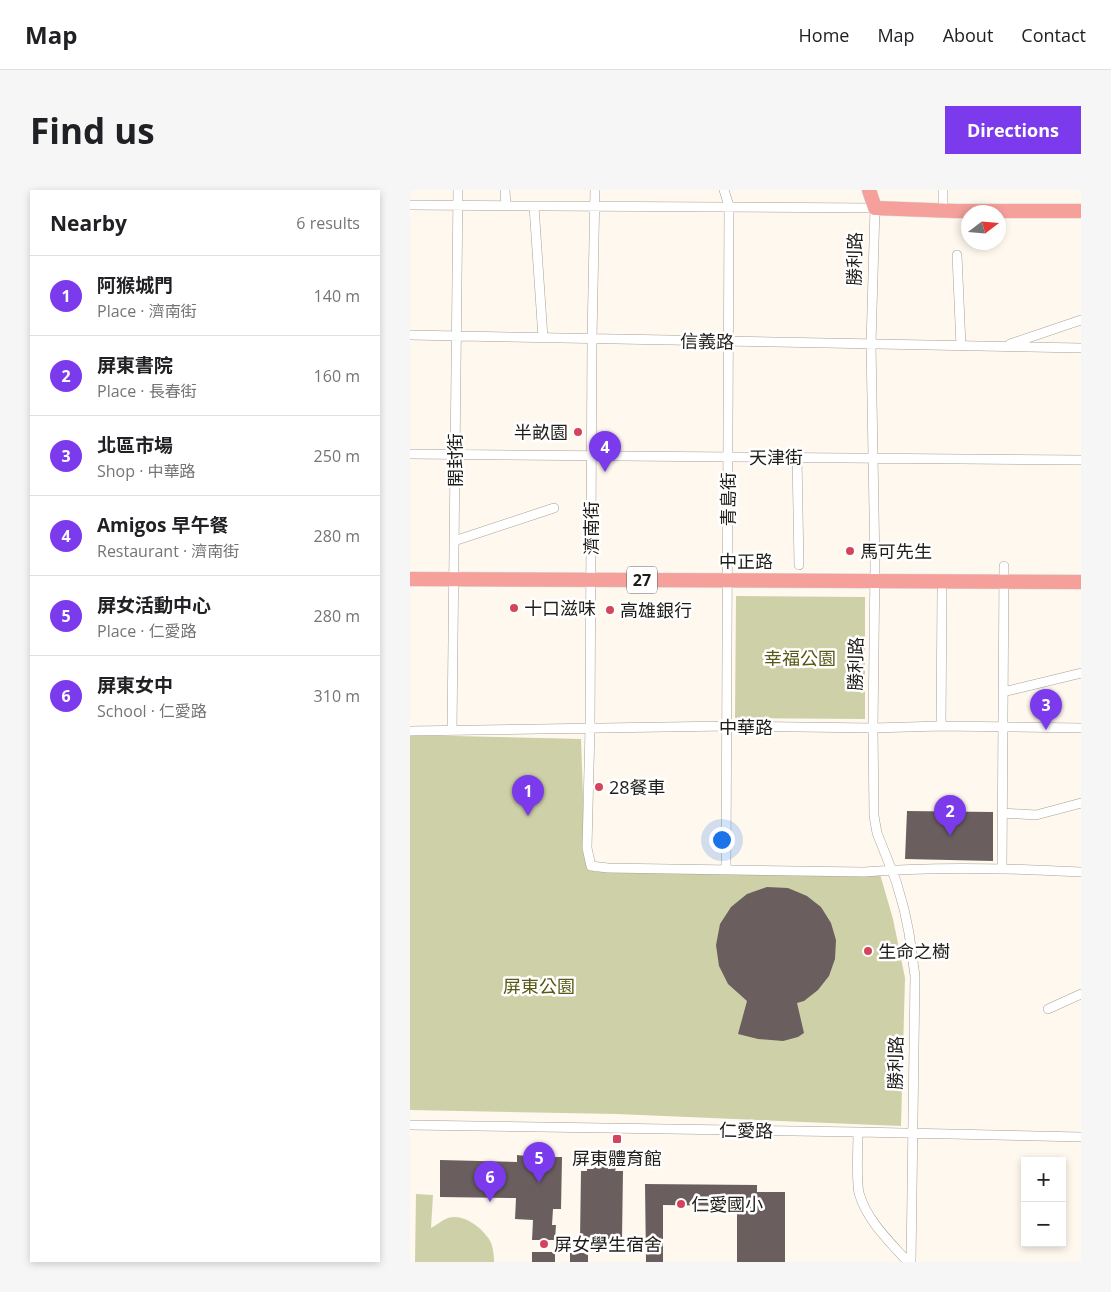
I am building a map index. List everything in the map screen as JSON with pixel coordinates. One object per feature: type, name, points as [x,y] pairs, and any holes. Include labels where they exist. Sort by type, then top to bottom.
[{"type":"main road","name":"勝利路","points":[[869,190],[874,208]]},
{"type":"main road","points":[[874,208],[1081,211]]},
{"type":"main road","name":"中正路","points":[[410,579],[1081,582]]},
{"type":"street","name":"開封街","points":[[452,730],[458,190]]},
{"type":"street","points":[[505,190],[506,206]]},
{"type":"street","name":"濟南街","points":[[595,190],[592,339],[590,728],[587,848],[591,866],[726,870]]},
{"type":"street","name":"青島街","points":[[724,190],[729,206],[726,870]]},
{"type":"street","points":[[943,190],[943,210]]},
{"type":"street","points":[[410,205],[874,208]]},
{"type":"street","points":[[534,206],[543,338]]},
{"type":"street","name":"勝利路","points":[[874,208],[871,344],[875,581],[874,822],[892,869],[906,919],[914,971],[910,1262]]},
{"type":"street","points":[[957,255],[961,346]]},
{"type":"street","name":"信義路","points":[[1003,347],[1081,320]]},
{"type":"street","name":"信義路","points":[[410,335],[1081,348]]},
{"type":"street","name":"天津街","points":[[410,454],[1081,460]]},
{"type":"street","points":[[797,457],[799,565]]},
{"type":"street","points":[[454,541],[554,508]]},
{"type":"street","points":[[1002,868],[1004,566]]},
{"type":"street","points":[[941,726],[942,591]]},
{"type":"street","points":[[1003,692],[1081,673]]},
{"type":"street","name":"中華路","points":[[410,731],[727,726],[1081,728]]},
{"type":"street","points":[[1002,813],[1036,815],[1081,803]]},
{"type":"street","points":[[726,870],[864,872],[892,869],[1002,868],[1081,872]]},
{"type":"street","points":[[1048,1009],[1081,994]]},
{"type":"street","name":"仁愛路","points":[[410,1125],[1081,1137]]},
{"type":"street","points":[[858,1132],[859,1192],[867,1213],[883,1234],[910,1262]]},
{"type":"green space","name":"幸福公園","points":[[736,596],[865,597],[865,719],[735,718]]},
{"type":"green space","name":"屏東公園","points":[[410,735],[581,739],[585,853],[589,869],[596,872],[880,874],[893,919],[905,978],[901,1126],[617,1114],[410,1110]]},
{"type":"green space","points":[[416,1194],[433,1195],[431,1228],[446,1219],[454,1217],[460,1217],[471,1222],[489,1239],[494,1262],[415,1262]]},
{"type":"building","points":[[907,811],[993,812],[993,861],[905,859]]},
{"type":"building","points":[[767,887],[788,888],[807,896],[821,907],[831,923],[836,940],[835,959],[829,976],[818,990],[804,1001],[797,1003],[804,1033],[798,1037],[783,1041],[758,1039],[738,1034],[747,1001],[728,984],[719,966],[716,945],[720,924],[731,907],[747,894]]},
{"type":"building","points":[[527,1150],[551,1150],[551,1157],[562,1157],[561,1209],[553,1209],[552,1225],[556,1225],[555,1240],[532,1240],[533,1220],[515,1219],[516,1198],[440,1197],[440,1160],[517,1162],[517,1155],[526,1156]]},
{"type":"building","points":[[602,1163],[607,1165],[608,1169],[616,1168],[615,1171],[623,1171],[622,1239],[580,1239],[581,1171],[593,1169]]},
{"type":"building","points":[[645,1184],[757,1185],[757,1192],[785,1192],[785,1262],[737,1262],[737,1206],[663,1205],[663,1262],[646,1262]]},
{"type":"building","points":[[532,1252],[555,1252],[555,1262],[532,1262]]},
{"type":"building","points":[[570,1253],[588,1253],[588,1262],[570,1262]]},
{"type":"place","name":"半畝園","points":[[578,432]]},
{"type":"place","name":"Amigos 早午餐","points":[[605,472]]},
{"type":"place","name":"馬可先生","points":[[850,551]]},
{"type":"place","name":"十口滋味","points":[[514,608]]},
{"type":"place","name":"高雄銀行","points":[[610,610]]},
{"type":"place","name":"北區市場","points":[[1046,730]]},
{"type":"place","name":"28餐車","points":[[599,787]]},
{"type":"place","name":"阿猴城門","points":[[528,816]]},
{"type":"place","name":"屏東書院","points":[[950,836]]},
{"type":"place","name":"生命之樹","points":[[868,951]]},
{"type":"place","name":"屏東體育館","points":[[617,1139]]},
{"type":"place","name":"屏女活動中心","points":[[539,1183]]},
{"type":"place","name":"屏東女中","points":[[490,1202]]},
{"type":"place","name":"仁愛國小","points":[[681,1204]]},
{"type":"place","name":"屏女學生宿舍","points":[[544,1244]]}]
